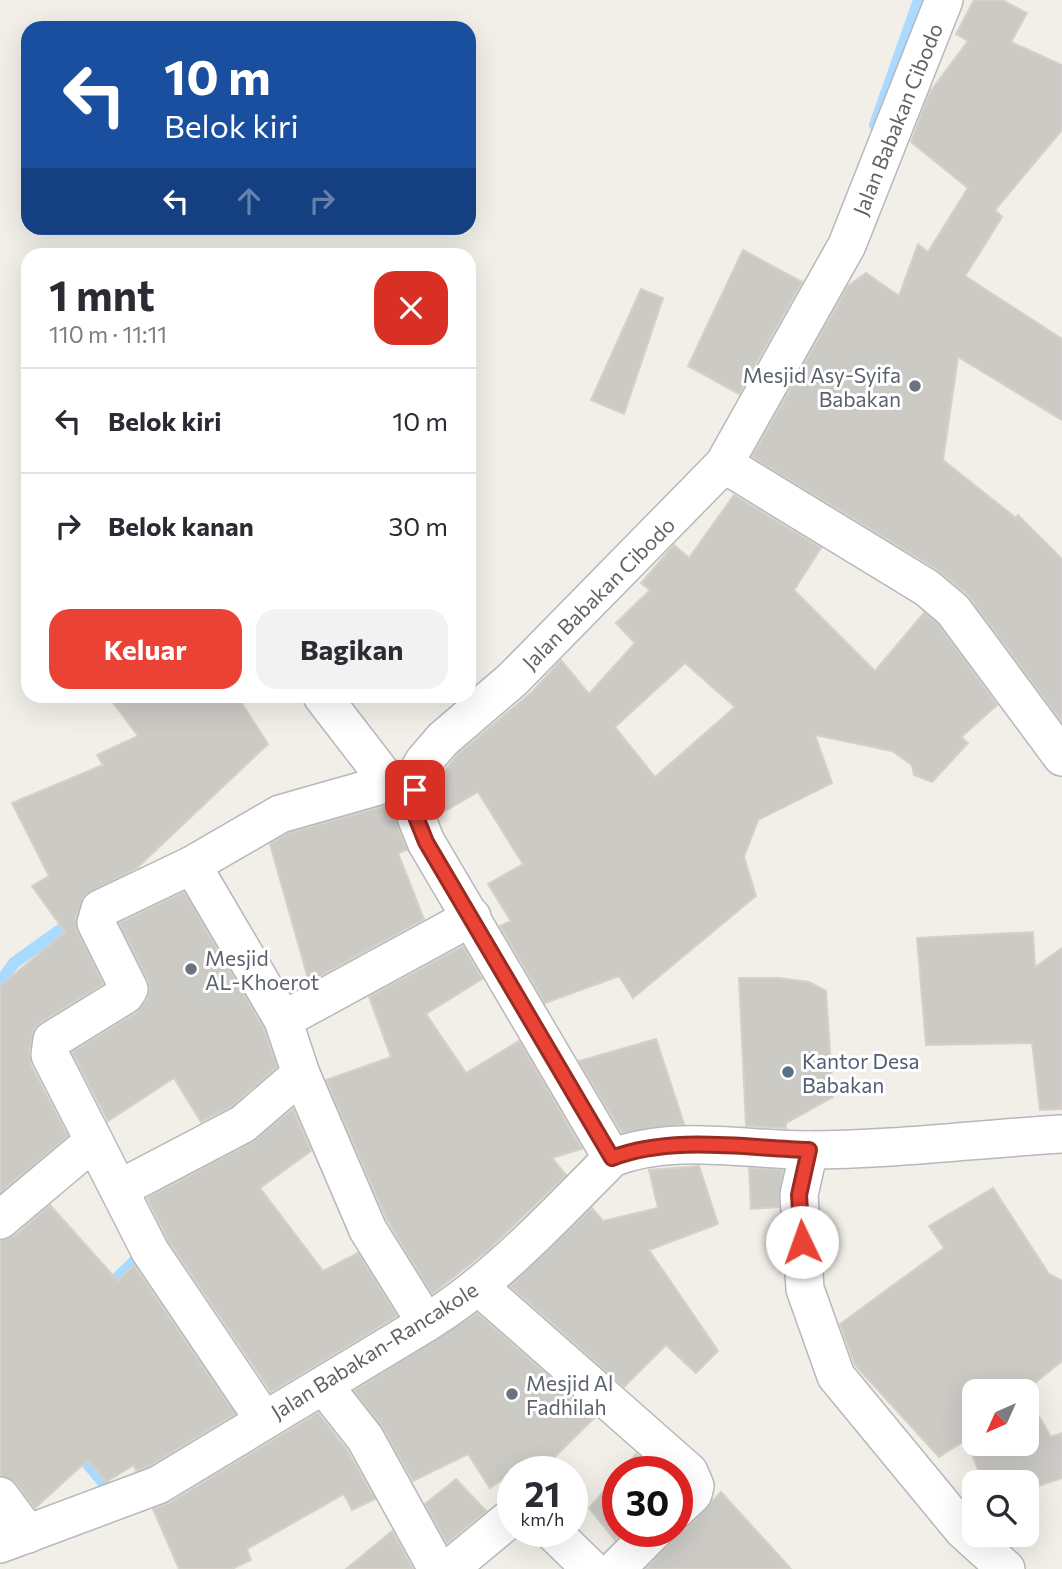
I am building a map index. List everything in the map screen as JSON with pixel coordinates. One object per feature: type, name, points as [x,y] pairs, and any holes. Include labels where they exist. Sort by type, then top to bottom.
[{"type":"street","name":"Jalan Babakan Cibodo","points":[[612,1158],[423,834],[402,786],[436,746],[513,679],[724,464],[847,245],[944,0]]},
{"type":"street","points":[[724,464],[927,588],[953,610],[1062,757]]},
{"type":"street","points":[[264,1420],[156,1261],[50,1055],[50,1045],[52,1040],[125,995],[129,989],[96,923],[100,909],[192,865],[281,814],[402,786],[329,703]]},
{"type":"street","points":[[192,865],[283,1020],[301,1074],[368,1230],[426,1323]]},
{"type":"street","points":[[283,1020],[472,916]]},
{"type":"street","points":[[119,1189],[243,1124],[301,1074]]},
{"type":"street","name":"Jalan Babakan-Rancakole","points":[[14,1539],[158,1485],[426,1323],[478,1286],[612,1158],[642,1147],[669,1145],[809,1150],[1062,1134]]},
{"type":"street","points":[[0,1220],[94,1141]]},
{"type":"street","points":[[809,1150],[799,1195],[805,1289],[836,1376],[963,1530],[1006,1569]]},
{"type":"street","points":[[478,1286],[671,1456]]},
{"type":"street","points":[[324,1386],[365,1438],[435,1565],[441,1569]]},
{"type":"street","points":[[0,1496],[14,1539]]},
{"type":"street","points":[[449,1569],[497,1529]]},
{"type":"street","points":[[568,1547],[591,1569]]},
{"type":"street","points":[[616,1569],[638,1547]]},
{"type":"building","points":[[974,0],[1002,0],[1027,13],[1011,42],[1062,65],[1062,130],[995,210],[1002,217],[965,276],[1062,339],[1062,420],[958,357],[943,460],[1016,518],[1018,515],[1062,559],[1062,722],[967,594],[938,570],[752,457],[848,286],[866,273],[899,296],[918,244],[928,252],[968,188],[911,142],[930,92],[968,41],[956,34]]},
{"type":"building","points":[[743,250],[802,282],[739,394],[688,366]]},
{"type":"building","points":[[641,289],[663,298],[624,414],[591,400]]},
{"type":"building","points":[[734,495],[821,548],[794,590],[875,671],[924,613],[938,624],[997,705],[961,737],[968,743],[932,782],[914,775],[912,765],[892,751],[815,735],[832,783],[758,820],[744,857],[756,896],[633,998],[619,976],[545,1003],[500,926],[511,921],[488,884],[523,864],[478,792],[438,815],[438,779],[458,754],[533,691],[561,660],[589,694],[635,643],[616,623],[650,590],[641,583],[674,545],[689,558]],"holes":[[[685,663],[735,707],[655,777],[615,727]]]},
{"type":"building","points":[[113,703],[242,703],[268,744],[137,868],[84,896],[76,917],[77,931],[103,984],[41,1022],[34,1029],[29,1052],[31,1065],[68,1136],[0,1193],[0,986],[65,932],[32,886],[49,876],[12,803],[103,765],[97,755],[138,736]]},
{"type":"building","points":[[389,805],[394,806],[396,824],[407,850],[398,853],[424,919],[309,982],[270,844],[288,833]]},
{"type":"building","points":[[184,892],[264,1029],[277,1067],[231,1107],[201,1122],[174,1078],[108,1121],[72,1052],[136,1013],[147,1000],[150,990],[148,980],[119,923]]},
{"type":"building","points":[[1033,932],[1035,967],[1062,948],[1062,1109],[1040,1110],[1032,1043],[926,1045],[917,938]]},
{"type":"building","points":[[463,946],[482,979],[426,1014],[466,1073],[519,1041],[582,1149],[552,1158],[566,1175],[487,1251],[432,1294],[387,1220],[326,1080],[391,1057],[369,997]]},
{"type":"building","name":"Kantor Desa Babakan","points":[[739,978],[779,978],[809,982],[826,991],[833,1097],[786,1123],[786,1128],[746,1126]]},
{"type":"building","points":[[656,1039],[684,1124],[622,1133],[579,1061]]},
{"type":"building","points":[[293,1109],[311,1151],[260,1188],[323,1271],[358,1253],[397,1316],[271,1392],[168,1240],[147,1198],[253,1142]]},
{"type":"building","points":[[699,1166],[718,1224],[649,1250],[718,1351],[696,1373],[666,1345],[624,1387],[510,1286],[592,1208],[603,1221],[658,1208],[649,1170]]},
{"type":"building","points":[[749,1168],[783,1170],[779,1207],[751,1209]]},
{"type":"building","points":[[993,1188],[1049,1274],[1062,1281],[1062,1361],[1040,1379],[962,1379],[962,1443],[939,1457],[855,1365],[840,1324],[944,1248],[929,1226]]},
{"type":"building","points":[[50,1205],[118,1281],[134,1265],[235,1414],[149,1466],[136,1471],[134,1465],[106,1482],[88,1460],[35,1508],[16,1483],[0,1475],[0,1240],[14,1236]]},
{"type":"building","points":[[477,1313],[595,1417],[556,1456],[497,1456],[497,1483],[490,1488],[468,1454],[413,1481],[383,1428],[354,1391]]},
{"type":"building","points":[[318,1413],[347,1450],[375,1499],[352,1510],[344,1494],[247,1549],[251,1560],[232,1569],[179,1569],[153,1509],[169,1503]]},
{"type":"building","points":[[1040,1418],[1051,1437],[1062,1433],[1062,1478],[1039,1486],[1039,1470],[978,1470],[972,1456],[1040,1456]]},
{"type":"building","points":[[456,1479],[486,1511],[447,1543],[425,1504]]},
{"type":"building","points":[[721,1492],[791,1569],[646,1569],[667,1547],[693,1547],[693,1522]]},
{"type":"building","points":[[602,1493],[602,1524],[589,1508]]},
{"type":"building","points":[[392,1531],[413,1569],[346,1569]]},
{"type":"waterway","points":[[875,125],[919,0]]},
{"type":"waterway","points":[[0,982],[14,963],[91,908]]},
{"type":"waterway","points":[[104,1291],[146,1250]]},
{"type":"waterway","points":[[76,1450],[112,1493],[106,1495]]},
{"type":"place","name":"Mesjid Asy-Syifa Babakan","points":[[915,386]]},
{"type":"place","name":"Mesjid AL-Khoerot","points":[[191,969]]},
{"type":"place","name":"Kantor Desa Babakan","points":[[788,1072]]},
{"type":"place","name":"Mesjid Al Fadhilah","points":[[512,1394]]},
{"type":"route","points":[[415,790],[416,817],[426,842],[472,916],[612,1158],[642,1147],[669,1145],[809,1150],[799,1195],[802,1242]]}]
